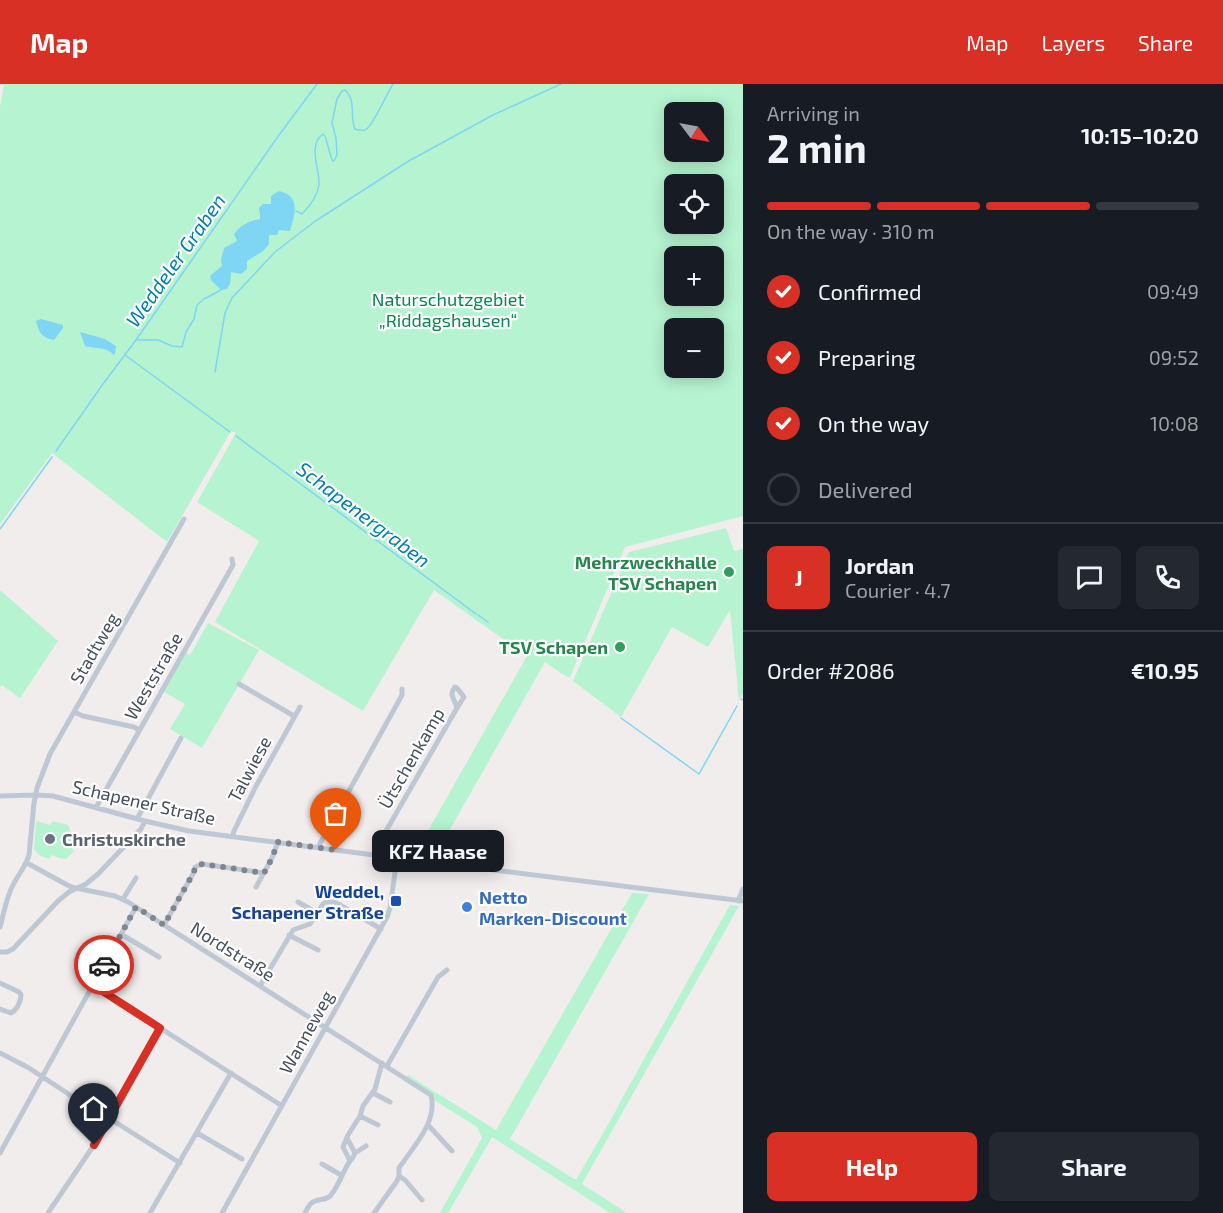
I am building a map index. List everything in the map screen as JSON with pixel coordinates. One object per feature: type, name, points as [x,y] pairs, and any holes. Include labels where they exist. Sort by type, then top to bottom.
[{"type":"street","name":"Stadtweg","points":[[27,862],[31,849],[35,795],[50,754],[184,519]]},
{"type":"street","name":"Weststraße","points":[[96,808],[233,565],[232,559]]},
{"type":"street","points":[[239,684],[294,716]]},
{"type":"street","points":[[318,847],[402,695],[402,689]]},
{"type":"street","name":"Talwiese","points":[[233,836],[255,788],[300,706]]},
{"type":"street","name":"Ütschenkamp","points":[[375,855],[375,850],[457,708]]},
{"type":"street","points":[[74,712],[139,730]]},
{"type":"street","points":[[137,819],[181,738]]},
{"type":"street","name":"Schapener Straße","points":[[0,796],[53,796],[176,828],[740,901]]},
{"type":"street","points":[[0,952],[13,949],[58,901],[98,874],[141,829],[145,821]]},
{"type":"street","points":[[256,887],[278,842]]},
{"type":"street","name":"Wanneweg","points":[[222,1213],[381,929],[390,908],[397,858]]},
{"type":"street","points":[[0,927],[8,894],[27,862]]},
{"type":"street","name":"Nordstraße","points":[[27,862],[75,889],[123,899],[431,1095],[432,1107],[428,1125]]},
{"type":"street","points":[[164,925],[195,867],[202,864],[264,873]]},
{"type":"street","points":[[123,899],[136,878]]},
{"type":"street","points":[[740,901],[743,889]]},
{"type":"street","points":[[298,902],[317,913]]},
{"type":"street","points":[[260,986],[292,930],[310,924],[326,902],[335,902],[381,929]]},
{"type":"street","points":[[0,1153],[136,907]]},
{"type":"street","points":[[121,934],[159,957]]},
{"type":"street","points":[[289,934],[318,950]]},
{"type":"street","points":[[350,1161],[343,1148],[363,1106],[373,1093],[384,1065],[438,977],[447,970]]},
{"type":"street","points":[[0,983],[21,995],[15,1011],[11,1014],[0,1009]]},
{"type":"street","points":[[93,985],[282,1106]]},
{"type":"street","points":[[48,1213],[90,1152],[160,1028]]},
{"type":"street","points":[[0,1053],[20,1063],[180,1163]]},
{"type":"street","points":[[150,1213],[231,1073]]},
{"type":"street","points":[[373,1093],[390,1102]]},
{"type":"street","points":[[360,1116],[378,1125]]},
{"type":"street","points":[[374,1213],[399,1176],[399,1168],[428,1125],[452,1151]]},
{"type":"street","points":[[197,1132],[242,1160]]},
{"type":"street","points":[[347,1138],[354,1153]]},
{"type":"street","points":[[305,1213],[311,1203],[331,1196],[354,1153],[366,1146]]},
{"type":"street","points":[[322,1164],[341,1175]]},
{"type":"street","points":[[399,1176],[422,1200]]},
{"type":"green space","name":"Naturschutzgebiet „Riddagshausen“","points":[[4,84],[743,84],[743,516],[625,547],[570,677],[545,662],[436,854],[416,852],[527,656],[434,590],[363,711],[215,622],[259,541],[197,502],[236,433],[231,431],[167,542],[52,453],[0,524],[0,107]]},
{"type":"green space","points":[[726,528],[734,551],[743,549],[743,694],[739,700],[730,610],[708,647],[672,627],[621,717],[573,681],[629,552]]},
{"type":"green space","points":[[0,590],[58,641],[20,698],[2,685],[0,687]]},
{"type":"green space","points":[[208,623],[259,650],[202,748],[170,729],[185,704],[164,692],[186,653],[190,655]]},
{"type":"green space","points":[[36,821],[50,825],[53,821],[68,825],[76,846],[66,859],[52,855],[49,859],[39,855],[34,849]]},
{"type":"green space","points":[[632,893],[649,894],[510,1139],[576,1180],[730,905],[739,906],[582,1184],[627,1213],[610,1213],[492,1137],[448,1213],[440,1213],[482,1138],[477,1127],[404,1081],[408,1075],[496,1130]]},
{"type":"water","points":[[279,191],[291,197],[295,206],[290,231],[279,230],[277,235],[269,235],[269,244],[263,251],[247,261],[247,269],[241,274],[231,272],[230,284],[227,289],[221,290],[210,276],[222,266],[224,248],[237,241],[234,234],[239,228],[260,219],[259,208],[263,204],[271,204],[271,196]]},
{"type":"water","points":[[41,319],[63,325],[54,340],[40,332],[36,321]]},
{"type":"water","points":[[80,332],[105,339],[116,346],[115,354],[104,349],[85,346]]},
{"type":"waterway","name":"Weddeler Graben","points":[[56,451],[317,84]]},
{"type":"waterway","points":[[296,211],[302,214],[317,193],[319,178],[315,151],[318,139],[323,134],[332,160],[334,161],[337,155],[332,123],[337,99],[342,91],[345,90],[351,99],[355,129],[365,130],[393,84]]},
{"type":"waterway","points":[[215,372],[225,313],[232,298],[275,252],[314,222],[407,162],[493,115],[561,84]]},
{"type":"waterway","points":[[136,340],[158,340],[172,346],[182,347],[186,332],[194,319],[197,305],[221,288]]},
{"type":"waterway","name":"Schapenergraben","points":[[125,355],[230,432]]},
{"type":"waterway","name":"Schapenergraben","points":[[236,436],[476,614]]},
{"type":"waterway","name":"Weddeler Graben","points":[[0,529],[52,457]]},
{"type":"waterway","name":"Schapenergraben","points":[[478,615],[488,622]]},
{"type":"waterway","name":"Schapenergraben","points":[[621,718],[699,774],[737,706]]},
{"type":"way so far","points":[[104,965],[136,907],[164,925],[195,867],[202,864],[264,873],[278,842],[336,850]]},
{"type":"place","name":"Mehrzweckhalle TSV Schapen","points":[[729,572]]},
{"type":"place","name":"TSV Schapen","points":[[620,647]]},
{"type":"place","name":"Christuskirche","points":[[50,839]]},
{"type":"place","name":"KFZ Haase","points":[[336,850]]},
{"type":"place","name":"Weddel, Schapener Straße","points":[[396,901]]},
{"type":"place","name":"Netto Marken-Discount","points":[[467,907]]},
{"type":"route","points":[[94,1145],[160,1028],[93,985],[104,965]]}]
